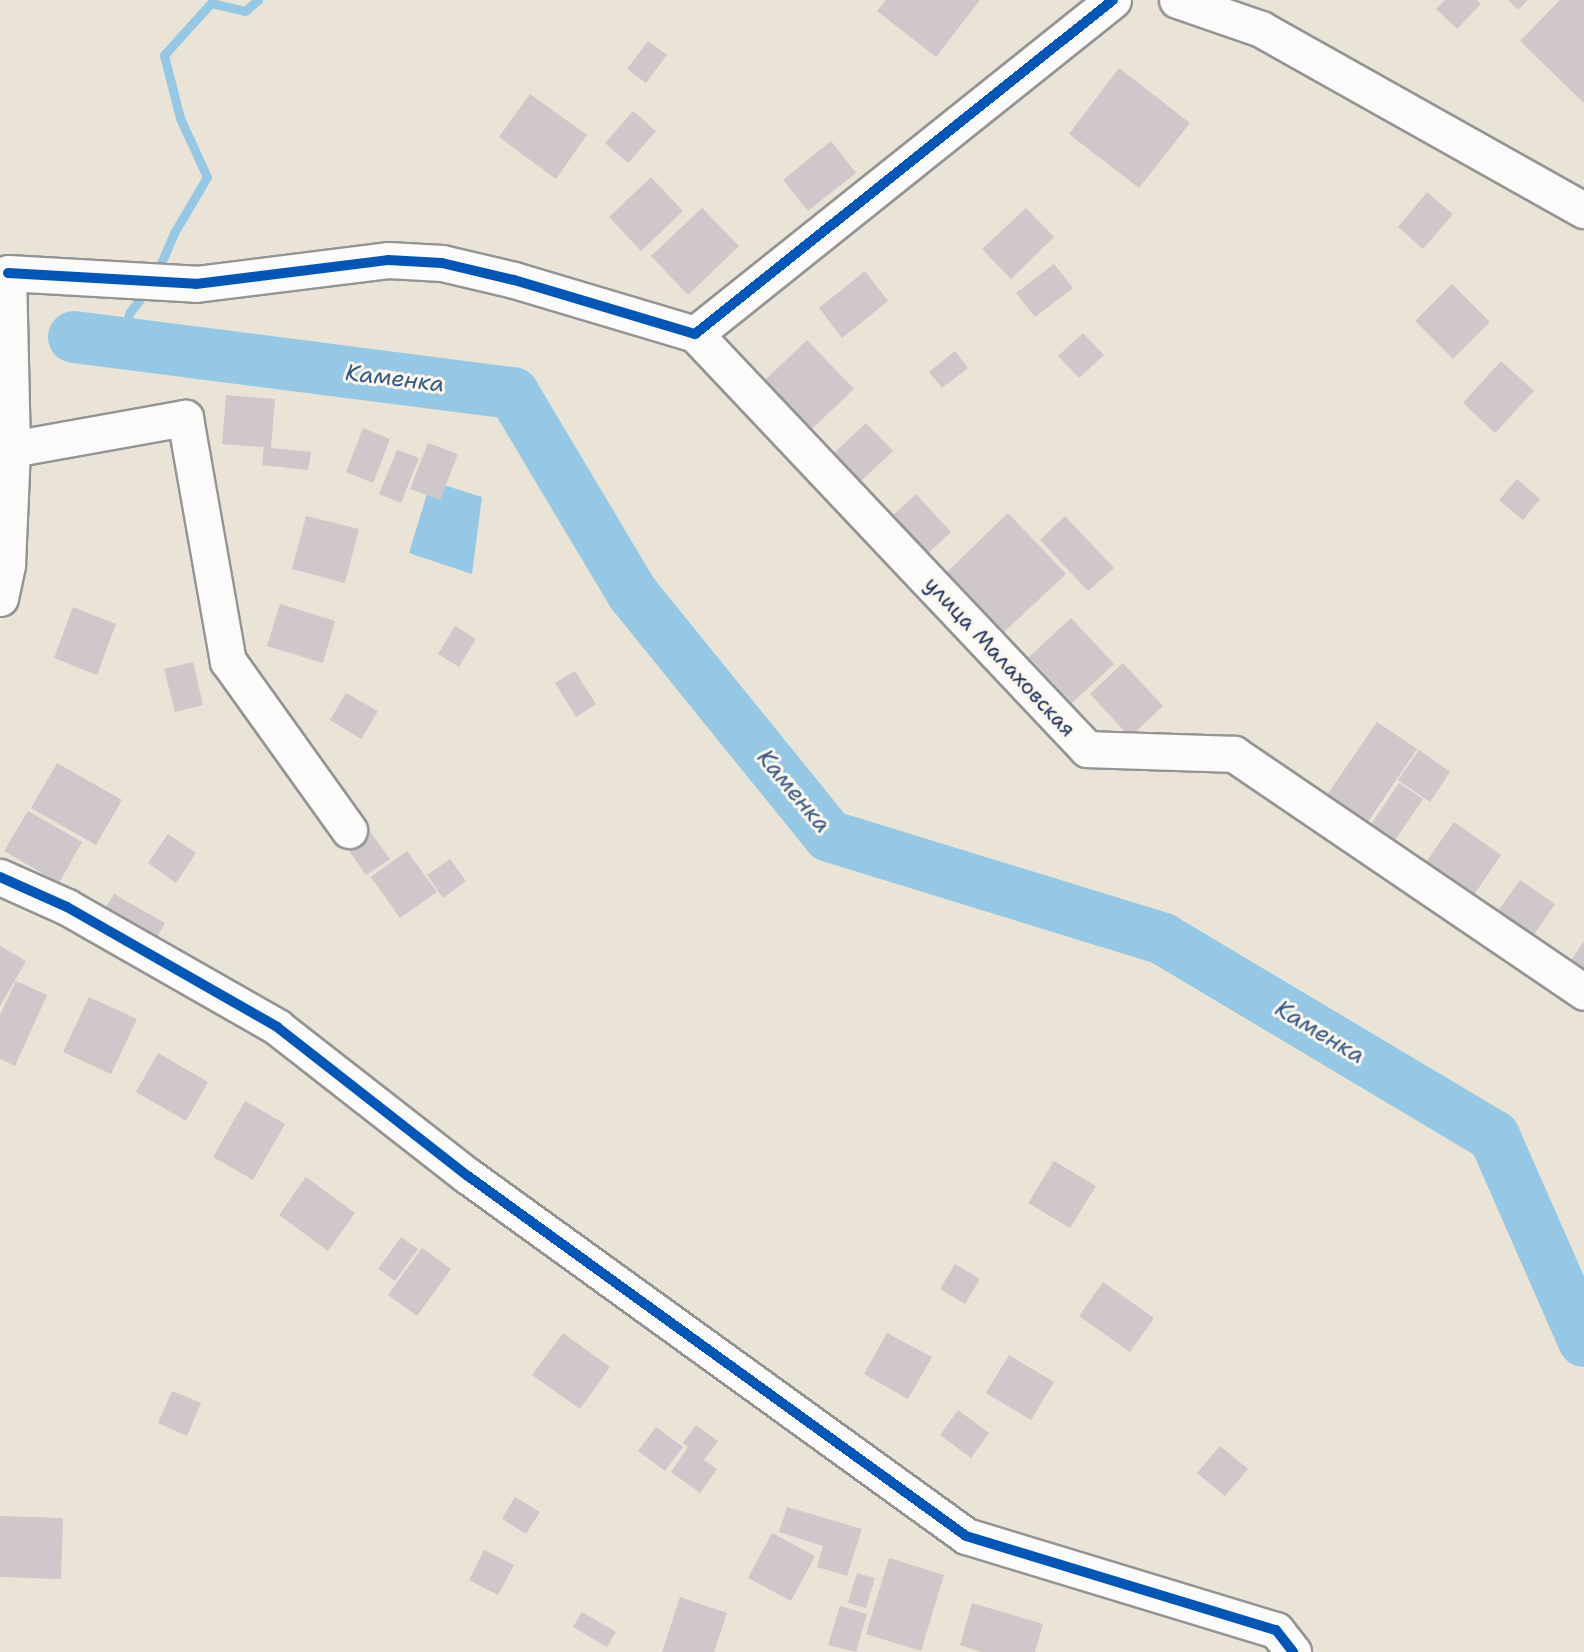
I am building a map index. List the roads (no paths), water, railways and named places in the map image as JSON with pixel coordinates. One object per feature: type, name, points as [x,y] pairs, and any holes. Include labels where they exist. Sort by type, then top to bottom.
[{"type":"street","points":[[0,598],[6,564],[12,449],[4,268],[196,284],[388,260],[442,263],[514,281],[695,334],[1113,0]]},
{"type":"street","points":[[1177,0],[1261,29],[1584,210]]},
{"type":"street","name":"улица Малаховская","points":[[695,334],[1087,749],[1234,754],[1584,992]]},
{"type":"street","points":[[12,449],[185,418],[228,661],[349,830]]},
{"type":"street","points":[[0,877],[67,907],[276,1027],[468,1176],[965,1536],[1276,1630],[1293,1652]]},
{"type":"water","points":[[431,481],[482,497],[472,574],[409,553]]},
{"type":"waterway","points":[[156,275],[174,233],[207,177],[180,118],[164,55],[211,3],[245,11],[258,0]]},
{"type":"waterway","points":[[122,343],[130,312],[147,290]]},
{"type":"waterway","name":"Каменка","points":[[74,337],[513,393],[633,594],[829,836],[1163,939],[1494,1136],[1584,1341]]}]
